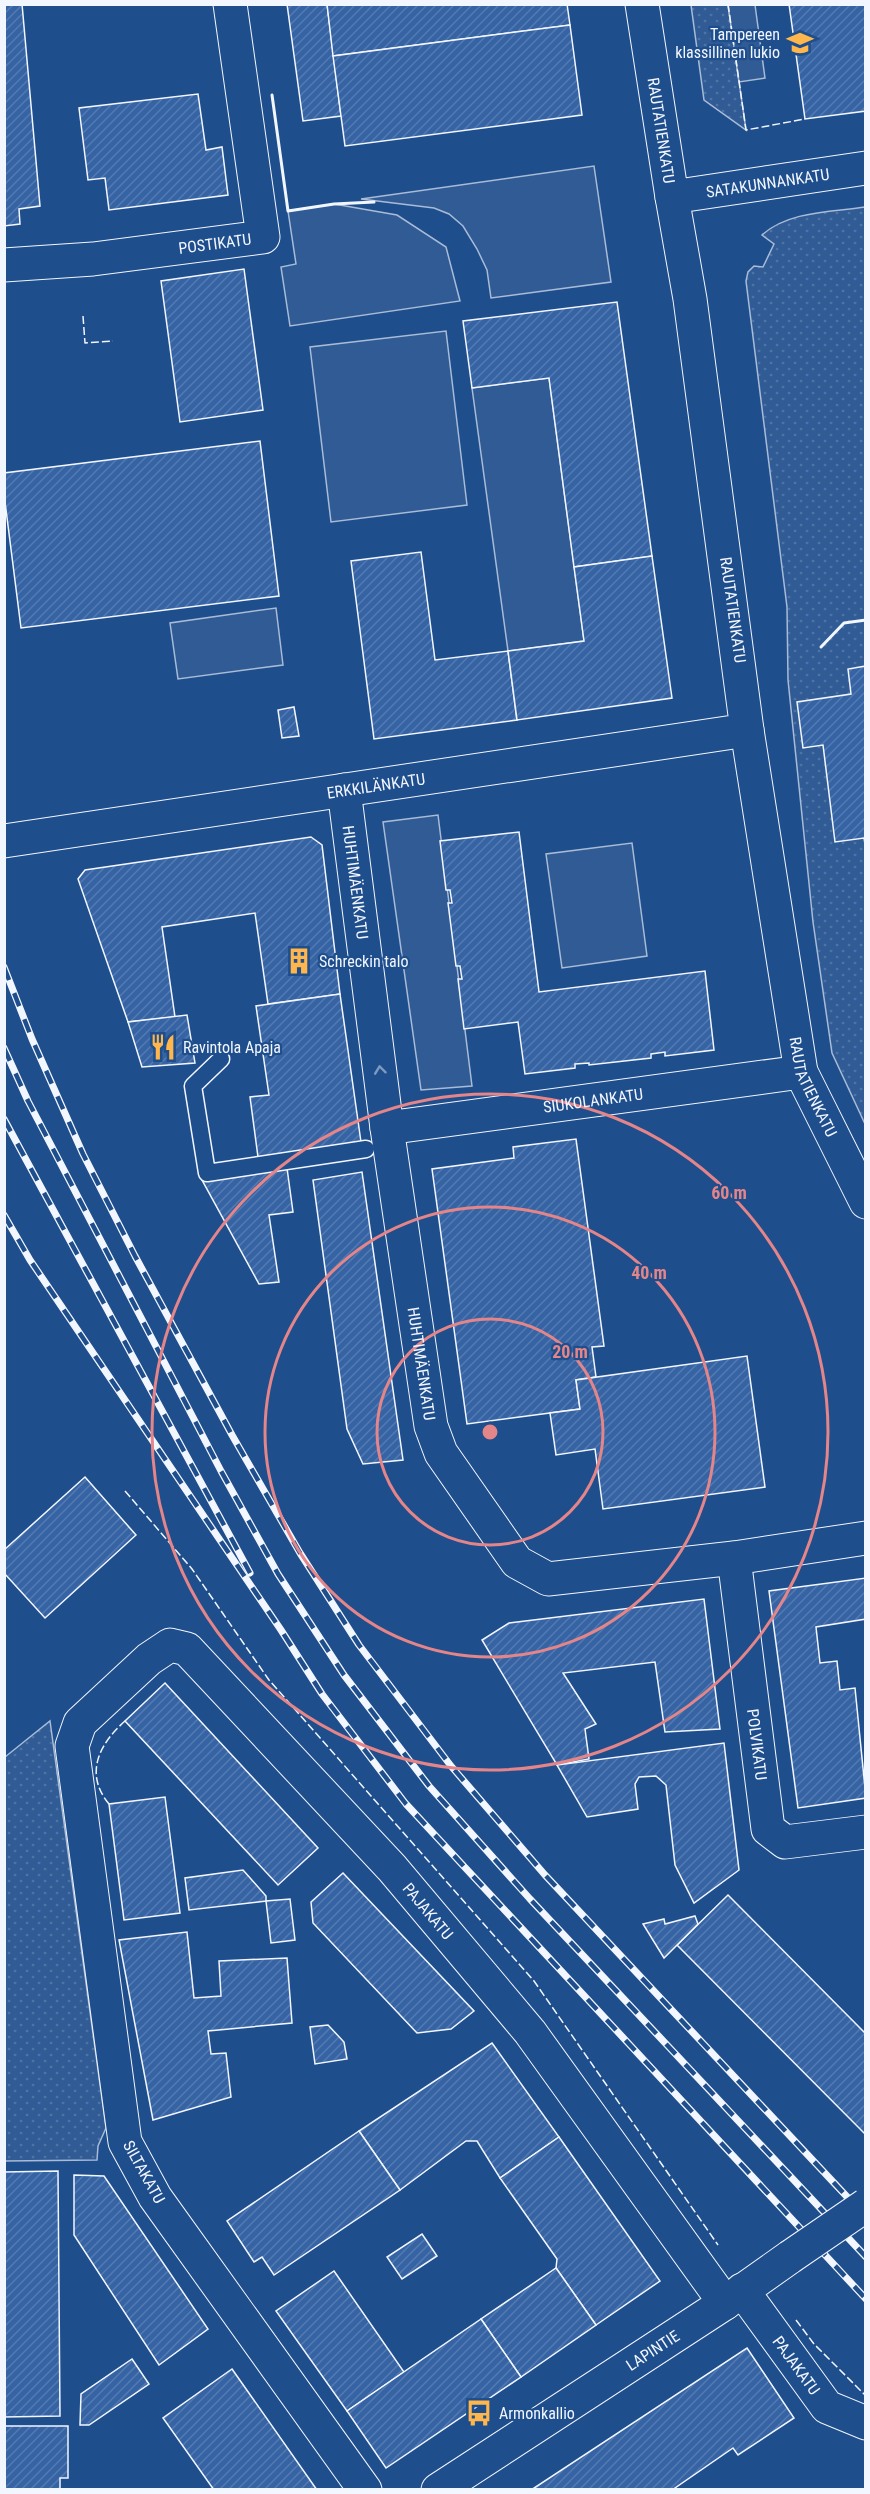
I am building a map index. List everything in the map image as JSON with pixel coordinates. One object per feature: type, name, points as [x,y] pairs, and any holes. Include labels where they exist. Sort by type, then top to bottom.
[{"type":"street","name":"POSTIKATU","points":[[4,265],[93,259],[263,237],[230,4]]},
{"type":"street","name":"RAUTATIENKATU","points":[[642,4],[690,299],[747,730],[801,1072],[863,1192]]},
{"type":"street","name":"SATAKUNNANKATU","points":[[672,197],[866,168]]},
{"type":"street","name":"ERKKILÄNKATU","points":[[4,841],[747,730]]},
{"type":"street","name":"HUHTIMÄENKATU","points":[[344,790],[377,1138],[431,1426],[441,1453],[517,1562],[548,1579],[735,1558],[866,1538]]},
{"type":"street","name":"SIUKOLANKATU","points":[[377,1138],[801,1072]]},
{"type":"street","name":"POLVIKATU","points":[[735,1558],[768,1829],[785,1842],[866,1832]]},
{"type":"street","name":"PAJAKATU","points":[[80,1723],[156,1654],[170,1645],[188,1649],[392,1868],[530,2032],[733,2296],[827,2407],[866,2422]]},
{"type":"street","name":"SILTAKATU","points":[[80,1723],[72,1746],[125,2142],[155,2197],[365,2490]]},
{"type":"street","name":"LAPINTIE","points":[[438,2490],[733,2296],[866,2205]]},
{"type":"lane","points":[[222,1059],[193,1086],[207,1173],[377,1138]]},
{"type":"shaded area","points":[[691,5],[728,5],[746,130],[704,100]]},
{"type":"shaded area","points":[[728,5],[755,5],[765,78],[739,82]]},
{"type":"shaded area","points":[[594,166],[611,282],[491,298],[487,270],[477,249],[463,226],[449,214],[434,208],[361,199]]},
{"type":"shaded area","points":[[334,204],[397,215],[446,247],[460,301],[290,326],[281,267],[296,264],[288,211]]},
{"type":"shaded area","points":[[865,207],[865,1124],[832,1053],[813,922],[788,680],[787,607],[746,281],[748,272],[754,266],[763,267],[774,244],[762,235],[773,227],[797,217]]},
{"type":"shaded area","points":[[446,331],[467,505],[331,522],[310,347]]},
{"type":"shaded area","points":[[549,378],[584,641],[508,651],[472,388]]},
{"type":"shaded area","points":[[276,608],[283,665],[178,679],[170,623]]},
{"type":"shaded area","points":[[438,815],[472,1086],[421,1090],[383,822]]},
{"type":"shaded area","points":[[632,843],[647,956],[562,968],[546,854]]},
{"type":"shaded area","points":[[50,1721],[106,2128],[98,2146],[97,2160],[5,2161],[5,1757]]},
{"type":"building","points":[[4,4],[22,4],[40,206],[19,209],[20,224],[4,226]]},
{"type":"building","points":[[287,4],[327,4],[341,116],[303,121]]},
{"type":"building","points":[[327,4],[567,4],[570,25],[333,56]]},
{"type":"building","points":[[789,4],[866,4],[866,111],[805,119]]},
{"type":"building","points":[[570,25],[582,115],[345,146],[333,56]]},
{"type":"building","points":[[198,94],[206,150],[222,147],[228,195],[109,210],[105,178],[88,180],[79,108]]},
{"type":"building","points":[[244,269],[263,410],[180,422],[161,281]]},
{"type":"building","points":[[617,302],[652,556],[574,567],[549,378],[472,388],[463,321]]},
{"type":"building","points":[[260,441],[279,596],[21,628],[4,494],[4,473]]},
{"type":"building","points":[[421,552],[435,660],[508,651],[517,720],[374,739],[351,561]]},
{"type":"building","points":[[652,556],[672,698],[517,720],[508,651],[584,641],[574,567]]},
{"type":"building","points":[[866,666],[866,851],[864,838],[835,842],[823,745],[803,748],[797,702],[851,694],[848,669]]},
{"type":"building","points":[[294,707],[299,736],[282,738],[278,710]]},
{"type":"building","points":[[519,832],[539,992],[705,971],[714,1050],[665,1056],[665,1052],[651,1054],[651,1058],[589,1065],[589,1063],[575,1064],[575,1068],[525,1074],[518,1022],[464,1029],[458,979],[462,979],[460,966],[456,966],[448,903],[452,903],[450,890],[446,890],[440,841]]},
{"type":"building","name":"Schreckin talo","points":[[311,837],[322,845],[340,994],[268,1004],[255,913],[162,927],[175,1017],[128,1022],[78,879],[85,870]]},
{"type":"building","points":[[340,994],[361,1142],[258,1157],[250,1097],[269,1095],[256,1006]]},
{"type":"building","points":[[187,1015],[195,1063],[142,1067],[128,1022]]},
{"type":"building","points":[[576,1139],[604,1346],[592,1347],[596,1377],[576,1380],[580,1409],[467,1424],[432,1169],[514,1158],[513,1147]]},
{"type":"building","points":[[287,1168],[293,1212],[269,1215],[279,1282],[259,1284],[202,1180]]},
{"type":"building","points":[[362,1172],[403,1460],[363,1464],[347,1429],[313,1180]]},
{"type":"building","points":[[747,1356],[765,1487],[603,1509],[595,1449],[556,1455],[550,1413],[580,1409],[576,1380]]},
{"type":"building","points":[[85,1477],[136,1535],[45,1618],[4,1573],[4,1550]]},
{"type":"building","points":[[866,1578],[866,1619],[816,1627],[820,1663],[837,1661],[840,1690],[855,1688],[866,1798],[798,1808],[769,1591]]},
{"type":"building","points":[[704,1599],[720,1729],[665,1732],[655,1662],[563,1673],[596,1724],[585,1729],[589,1759],[557,1765],[482,1640],[509,1623]]},
{"type":"building","points":[[165,1683],[318,1848],[278,1885],[125,1721]]},
{"type":"building","points":[[724,1743],[739,1870],[694,1903],[675,1865],[666,1785],[656,1776],[639,1777],[635,1784],[638,1809],[587,1817],[557,1765]]},
{"type":"building","points":[[165,1797],[180,1913],[124,1920],[109,1804]]},
{"type":"building","points":[[243,1870],[266,1896],[266,1901],[189,1910],[185,1878]]},
{"type":"building","points":[[343,1873],[474,2011],[451,2029],[417,2033],[313,1923],[311,1902]]},
{"type":"building","points":[[728,1895],[866,2034],[866,2135],[677,1945]]},
{"type":"building","points":[[290,1899],[295,1940],[271,1943],[266,1901]]},
{"type":"building","points":[[695,1916],[698,1924],[664,1958],[643,1924],[664,1919],[665,1924]]},
{"type":"building","points":[[187,1932],[194,1998],[221,1996],[219,1961],[287,1958],[292,2023],[208,2031],[211,2054],[226,2053],[231,2097],[153,2120],[119,1940]]},
{"type":"building","points":[[328,2025],[344,2042],[347,2059],[315,2064],[310,2027]]},
{"type":"building","points":[[492,2043],[559,2137],[500,2178],[477,2141],[466,2141],[400,2190],[359,2131]]},
{"type":"building","points":[[359,2131],[400,2190],[274,2275],[262,2257],[254,2262],[227,2221]]},
{"type":"building","points":[[559,2137],[660,2281],[596,2325],[556,2268],[557,2259],[500,2178]]},
{"type":"building","points":[[58,2171],[60,2416],[4,2417],[4,2172]]},
{"type":"building","points":[[74,2175],[104,2176],[208,2329],[159,2365],[74,2235]]},
{"type":"building","points":[[422,2234],[437,2256],[402,2279],[387,2257]]},
{"type":"building","points":[[556,2268],[596,2325],[521,2377],[481,2319]]},
{"type":"building","points":[[334,2271],[404,2372],[347,2411],[276,2311]]},
{"type":"building","points":[[481,2319],[521,2377],[386,2468],[347,2411]]},
{"type":"building","points":[[747,2348],[794,2418],[738,2455],[733,2448],[672,2490],[531,2490]]},
{"type":"building","points":[[132,2359],[149,2384],[89,2425],[80,2425],[81,2394]]},
{"type":"building","points":[[232,2369],[317,2490],[214,2490],[163,2418]]},
{"type":"building","points":[[4,2426],[68,2426],[68,2478],[60,2478],[60,2490],[4,2490]]},
{"type":"railway","points":[[4,967],[32,1039],[83,1154],[135,1256],[232,1435],[300,1553],[359,1645],[451,1766],[545,1875],[866,2217]]},
{"type":"railway","points":[[4,1048],[28,1101],[221,1471],[278,1574],[344,1675],[429,1786],[530,1899],[866,2257]]},
{"type":"railway","points":[[4,1119],[250,1573]]},
{"type":"railway","points":[[4,1215],[30,1260],[322,1694],[406,1804],[866,2299]]},
{"type":"fence","points":[[728,4],[746,130],[805,119]]},
{"type":"fence","points":[[83,316],[85,343],[113,341]]},
{"type":"fence","points":[[125,1491],[192,1569],[269,1680],[534,1981],[718,2245]]},
{"type":"fence","points":[[109,1804],[97,1782],[98,1760],[108,1739],[125,1721]]},
{"type":"fence","points":[[796,2320],[814,2344],[866,2396]]},
{"type":"fence","points":[[772,2489],[776,2490]]},
{"type":"wall","points":[[272,95],[288,211],[334,204],[374,202]]},
{"type":"wall","points":[[821,647],[844,623],[866,620]]},
{"type":"place","name":"Tampereen klassillinen lukio","points":[[800,43]]},
{"type":"place","name":"Schreckin talo","points":[[299,961]]},
{"type":"place","name":"Ravintola Apaja","points":[[163,1047]]},
{"type":"place","name":"Armonkallio","points":[[479,2413]]}]
